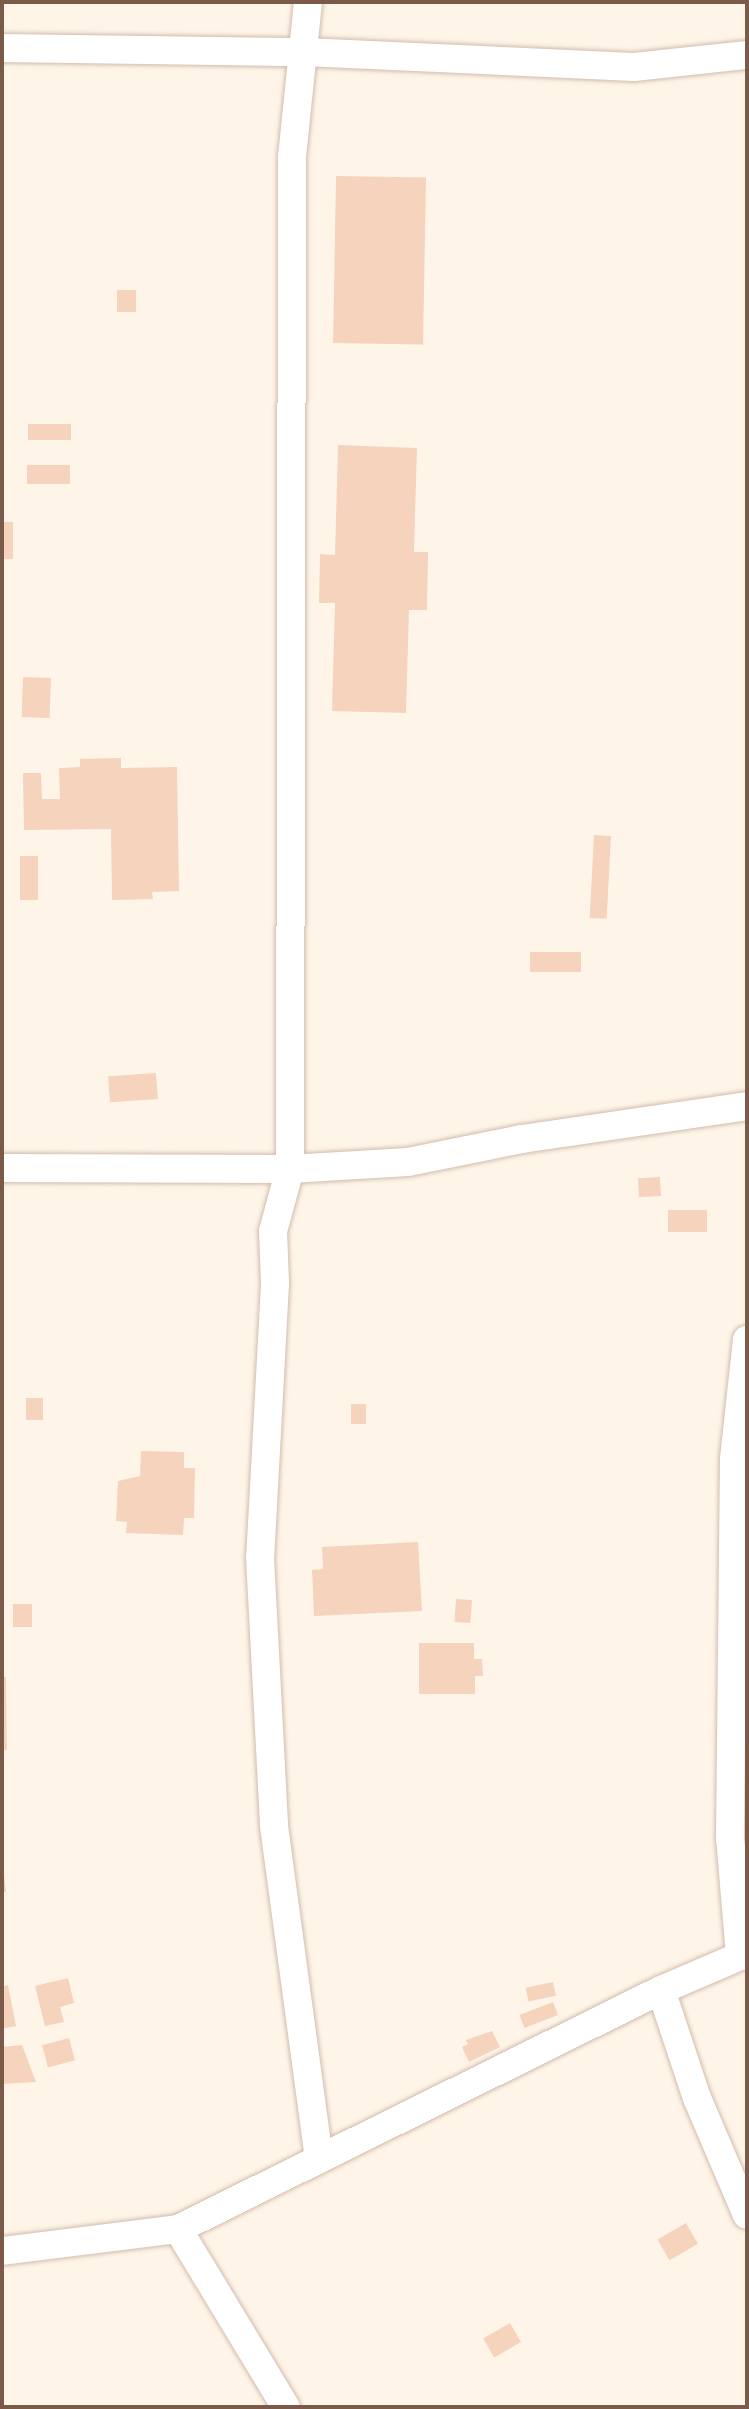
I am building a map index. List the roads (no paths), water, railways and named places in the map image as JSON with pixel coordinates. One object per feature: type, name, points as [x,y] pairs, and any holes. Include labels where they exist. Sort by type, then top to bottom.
[{"type":"street","points":[[308,2],[292,156],[290,1169],[273,1231],[275,1284],[260,1558],[274,1826],[319,2158]]},
{"type":"street","points":[[2,48],[304,52],[634,67],[747,55]]},
{"type":"street","points":[[2,1168],[290,1169],[408,1162],[522,1139],[747,1106]]},
{"type":"street","points":[[2,2251],[178,2229],[661,1990],[744,1954],[730,1838],[734,1427],[747,1340]]},
{"type":"street","points":[[661,1990],[697,2098],[747,2215]]},
{"type":"street","points":[[178,2229],[286,2407]]}]
